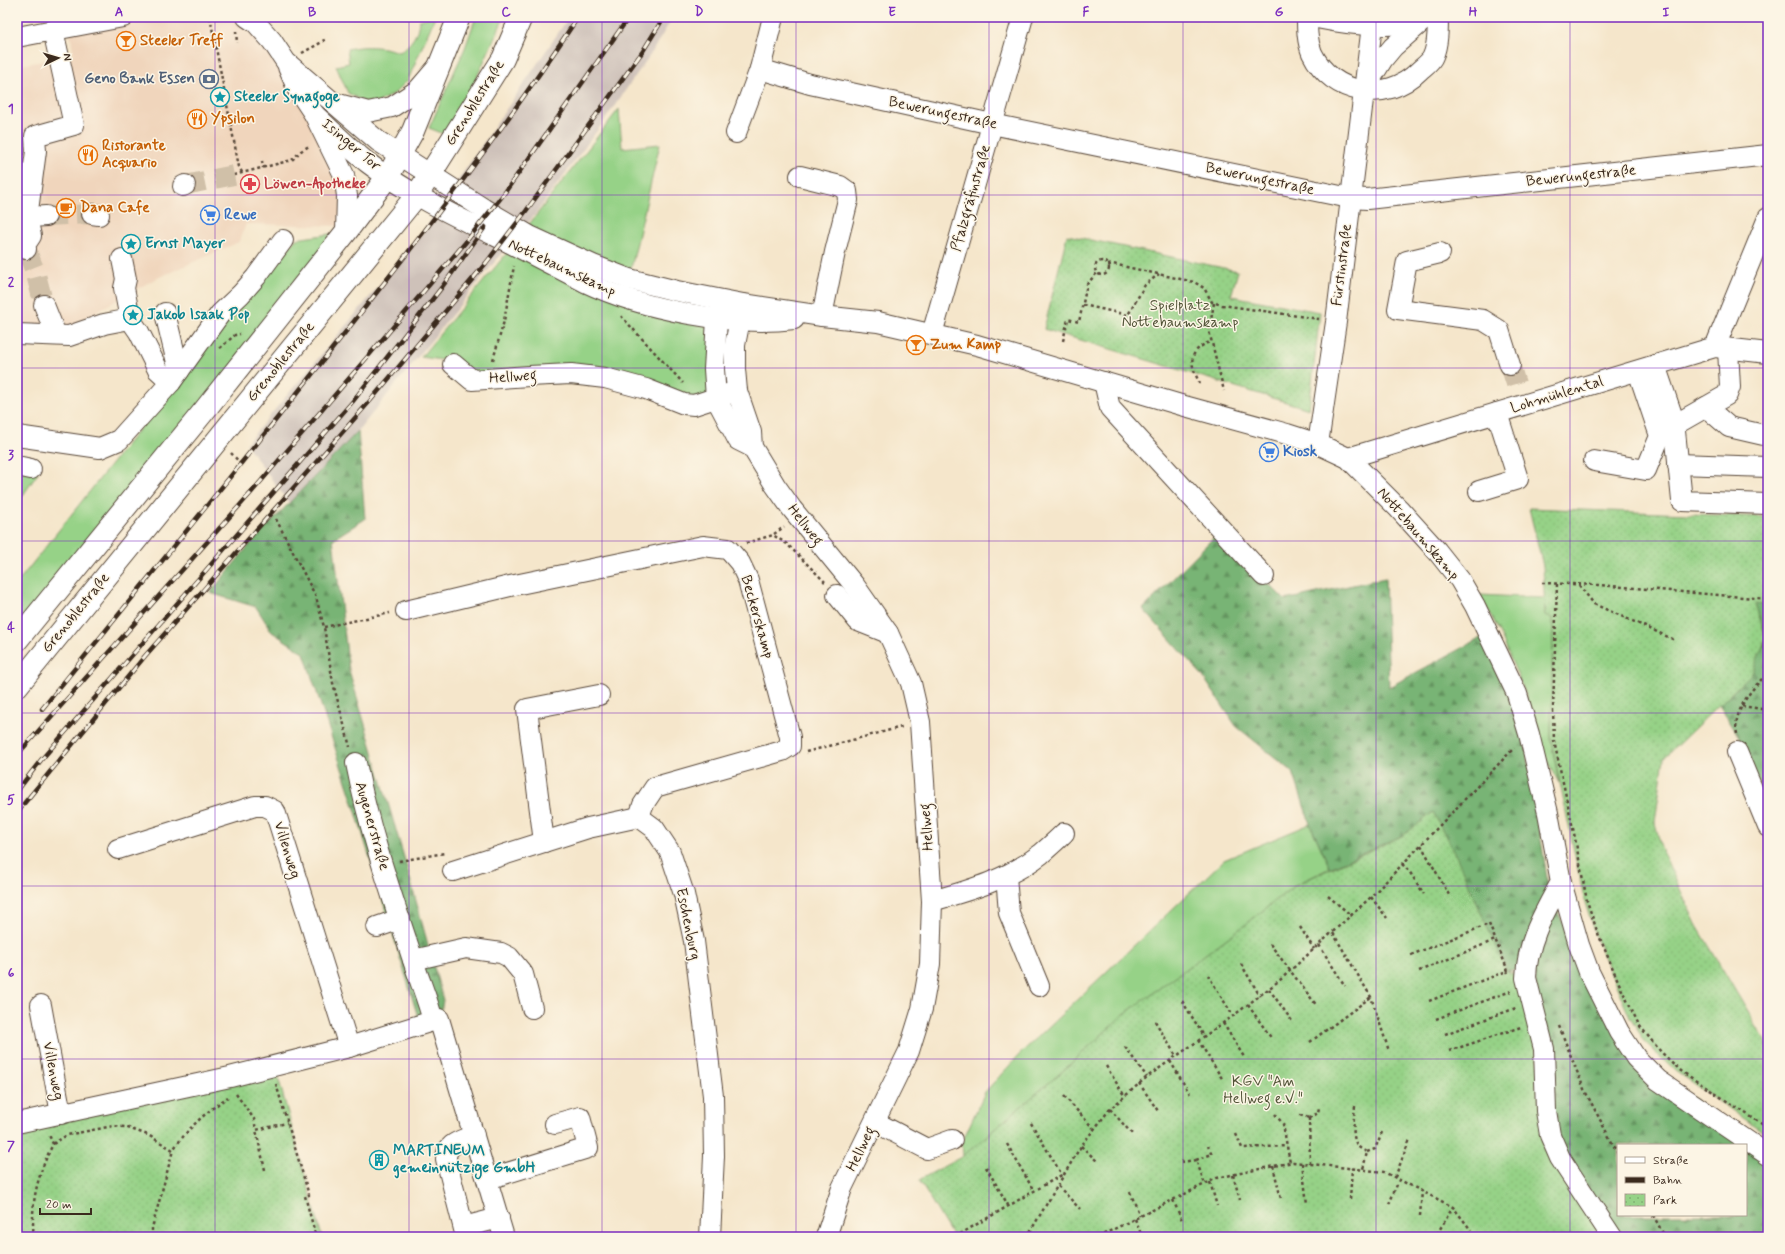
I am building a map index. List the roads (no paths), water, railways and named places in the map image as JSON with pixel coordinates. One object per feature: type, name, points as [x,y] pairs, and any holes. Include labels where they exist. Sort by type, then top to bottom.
[{"type":"main road","name":"Grenoblestraße","points":[[17,640],[204,411],[346,232],[388,176],[414,131],[459,17]]},
{"type":"main road","points":[[1318,17],[1348,23],[1373,21],[1391,25],[1432,17]]},
{"type":"main road","name":"Grenoblestraße","points":[[17,686],[417,195],[503,59],[519,18]]},
{"type":"street","name":"Isinger Tor","points":[[247,17],[256,23],[272,41],[286,62],[298,90],[314,114],[344,175],[347,196],[346,232]]},
{"type":"street","points":[[736,133],[760,69],[773,17]]},
{"type":"street","name":"Pfalzgräfinstraße","points":[[932,334],[1023,17]]},
{"type":"street","points":[[1307,17],[1306,32],[1311,51],[1319,65],[1349,88],[1381,91],[1410,81],[1433,57],[1432,17]]},
{"type":"street","name":"Fürstinstraße","points":[[1365,89],[1383,59],[1393,47],[1432,17]]},
{"type":"street","points":[[18,34],[52,30],[111,18]]},
{"type":"street","name":"Fürstinstraße","points":[[1318,444],[1336,322],[1350,198],[1373,21]]},
{"type":"street","points":[[23,246],[30,236],[22,218],[36,151],[35,136],[80,123],[52,30]]},
{"type":"street","name":"Isinger Tor","points":[[286,62],[378,141],[401,154]]},
{"type":"street","name":"Grenoblestraße","points":[[334,103],[368,112],[392,107],[418,90],[440,65]]},
{"type":"street","name":"Bewerungestraße","points":[[760,69],[810,84],[992,124],[1350,198],[1376,199],[1768,155]]},
{"type":"street","name":"Isinger Tor","points":[[314,114],[367,162],[388,176]]},
{"type":"street","name":"Nottebaumskamp","points":[[401,154],[430,175],[530,236],[593,265],[629,279],[736,308],[762,322],[822,316],[878,322],[932,334],[977,345],[1318,444],[1348,458],[1409,520],[1443,558],[1460,580],[1475,606],[1517,694],[1529,734],[1548,813],[1561,882],[1579,945],[1589,972],[1618,1032],[1636,1058],[1658,1080],[1768,1155]]},
{"type":"street","name":"Nottebaumskamp","points":[[388,176],[441,210],[586,282],[611,292],[659,307],[717,319],[736,308]]},
{"type":"street","points":[[800,176],[840,186],[848,191],[848,200],[835,252],[822,316]]},
{"type":"street","points":[[22,218],[46,216]]},
{"type":"street","points":[[1674,421],[1678,423],[1727,395],[1730,391],[1721,348],[1768,218]]},
{"type":"street","points":[[17,436],[100,448],[119,440],[175,377],[220,314],[242,294],[283,240]]},
{"type":"street","points":[[1440,253],[1407,261],[1398,309],[1484,320],[1499,330],[1510,365]]},
{"type":"street","points":[[122,259],[126,279],[124,288],[130,319],[139,332],[158,370],[175,377]]},
{"type":"street","points":[[44,305],[56,335]]},
{"type":"street","name":"Hellweg","points":[[736,308],[735,369],[738,391],[751,432],[752,447],[792,509],[854,586],[888,633],[911,683],[920,722],[932,901],[930,964],[922,1009],[909,1051],[842,1188],[826,1237]]},
{"type":"street","points":[[165,313],[175,377]]},
{"type":"street","points":[[17,334],[69,336],[104,324],[130,319]]},
{"type":"street","name":"Hellweg","points":[[717,319],[714,369],[709,400],[738,440],[752,447]]},
{"type":"street","name":"Lohmühlental","points":[[1348,458],[1497,413],[1520,397],[1647,368],[1721,348],[1768,353]]},
{"type":"street","name":"Hellweg","points":[[453,364],[472,380],[571,374],[606,378],[646,389],[684,404],[709,400],[738,391]]},
{"type":"street","points":[[1647,368],[1674,421],[1682,501],[1768,504]]},
{"type":"street","points":[[1594,461],[1646,470],[1660,436],[1647,368]]},
{"type":"street","points":[[1104,382],[1110,408],[1264,576]]},
{"type":"street","points":[[1706,407],[1729,427],[1768,436]]},
{"type":"street","points":[[1479,491],[1518,479],[1497,413]]},
{"type":"street","points":[[1678,464],[1768,467]]},
{"type":"street","name":"Beckerskamp","points":[[406,610],[510,586],[622,564],[702,546],[728,549],[740,563],[748,580],[790,737],[790,746],[782,751],[655,787],[643,805],[639,817]]},
{"type":"street","points":[[837,595],[858,621],[888,633]]},
{"type":"street","points":[[544,842],[527,709],[599,695]]},
{"type":"street","points":[[1737,752],[1768,827]]},
{"type":"street","name":"Augenerstraße","points":[[356,763],[384,895],[400,919],[429,1005],[436,1020],[488,1179],[502,1228]]},
{"type":"street","name":"Villenweg","points":[[118,849],[255,806],[265,806],[275,811],[348,1047]]},
{"type":"street","points":[[453,871],[588,828],[639,817]]},
{"type":"street","name":"Eschenburg","points":[[639,817],[654,828],[670,852],[684,894],[694,941],[712,1096],[714,1156],[710,1237]]},
{"type":"street","points":[[932,901],[972,890],[1006,876],[1041,854],[1064,833]]},
{"type":"street","points":[[1006,876],[1010,913],[1039,986]]},
{"type":"street","points":[[1561,882],[1538,923],[1531,942],[1526,967],[1528,988],[1544,1049],[1546,1111],[1550,1135],[1560,1158],[1612,1237]]},
{"type":"street","points":[[378,927],[400,919]]},
{"type":"street","points":[[413,960],[466,948],[501,953],[509,957],[523,974],[532,1008]]},
{"type":"street","name":"Villenweg","points":[[41,1006],[61,1114]]},
{"type":"street","name":"Villenweg","points":[[17,1123],[230,1077],[348,1047],[436,1020]]},
{"type":"street","points":[[488,1179],[588,1148],[580,1117],[555,1124]]},
{"type":"street","points":[[875,1122],[927,1149],[952,1140]]},
{"type":"street","points":[[474,1135],[452,1144],[446,1152],[446,1159],[465,1232],[502,1228]]},
{"type":"tunnel","points":[[185,185],[234,175]]},
{"type":"tunnel","points":[[46,216],[92,214]]},
{"type":"tunnel","points":[[26,249],[35,271],[44,305]]},
{"type":"tunnel","points":[[1510,365],[1518,390]]},
{"type":"railway","points":[[42,709],[396,268],[459,186],[520,102],[578,17]]},
{"type":"railway","points":[[17,755],[250,494],[465,243],[503,195],[629,17]]},
{"type":"railway","points":[[17,812],[145,656],[370,401],[486,263],[643,51],[664,17]]},
{"type":"railway","points":[[17,791],[41,760],[353,401],[442,287],[485,227]]},
{"type":"place","name":"Steeler Treff","points":[[126,41]]},
{"type":"place","name":"Geno Bank Essen","points":[[209,79]]},
{"type":"place","name":"Steeler Synagoge","points":[[220,97]]},
{"type":"place","name":"Ypsilon","points":[[197,119]]},
{"type":"place","name":"Ristorante Acquario","points":[[88,155]]},
{"type":"place","name":"Löwen-Apotheke","points":[[250,184]]},
{"type":"place","name":"Dana Cafe","points":[[66,208]]},
{"type":"place","name":"Rewe","points":[[210,215]]},
{"type":"place","name":"Ernst Mayer","points":[[131,244]]},
{"type":"place","name":"Jakob Isaak Pop","points":[[133,315]]},
{"type":"place","name":"Zum Kamp","points":[[916,345]]},
{"type":"place","name":"Kiosk","points":[[1269,452]]},
{"type":"place","name":"MARTINEUM gemeinnützige GmbH","points":[[379,1160]]},
{"type":"park label","name":"Spielplatz Nottebaumskamp","points":[[1180,314]]},
{"type":"park label","name":"KGV \"Am Hellweg e.V.\"","points":[[1263,1090]]}]
